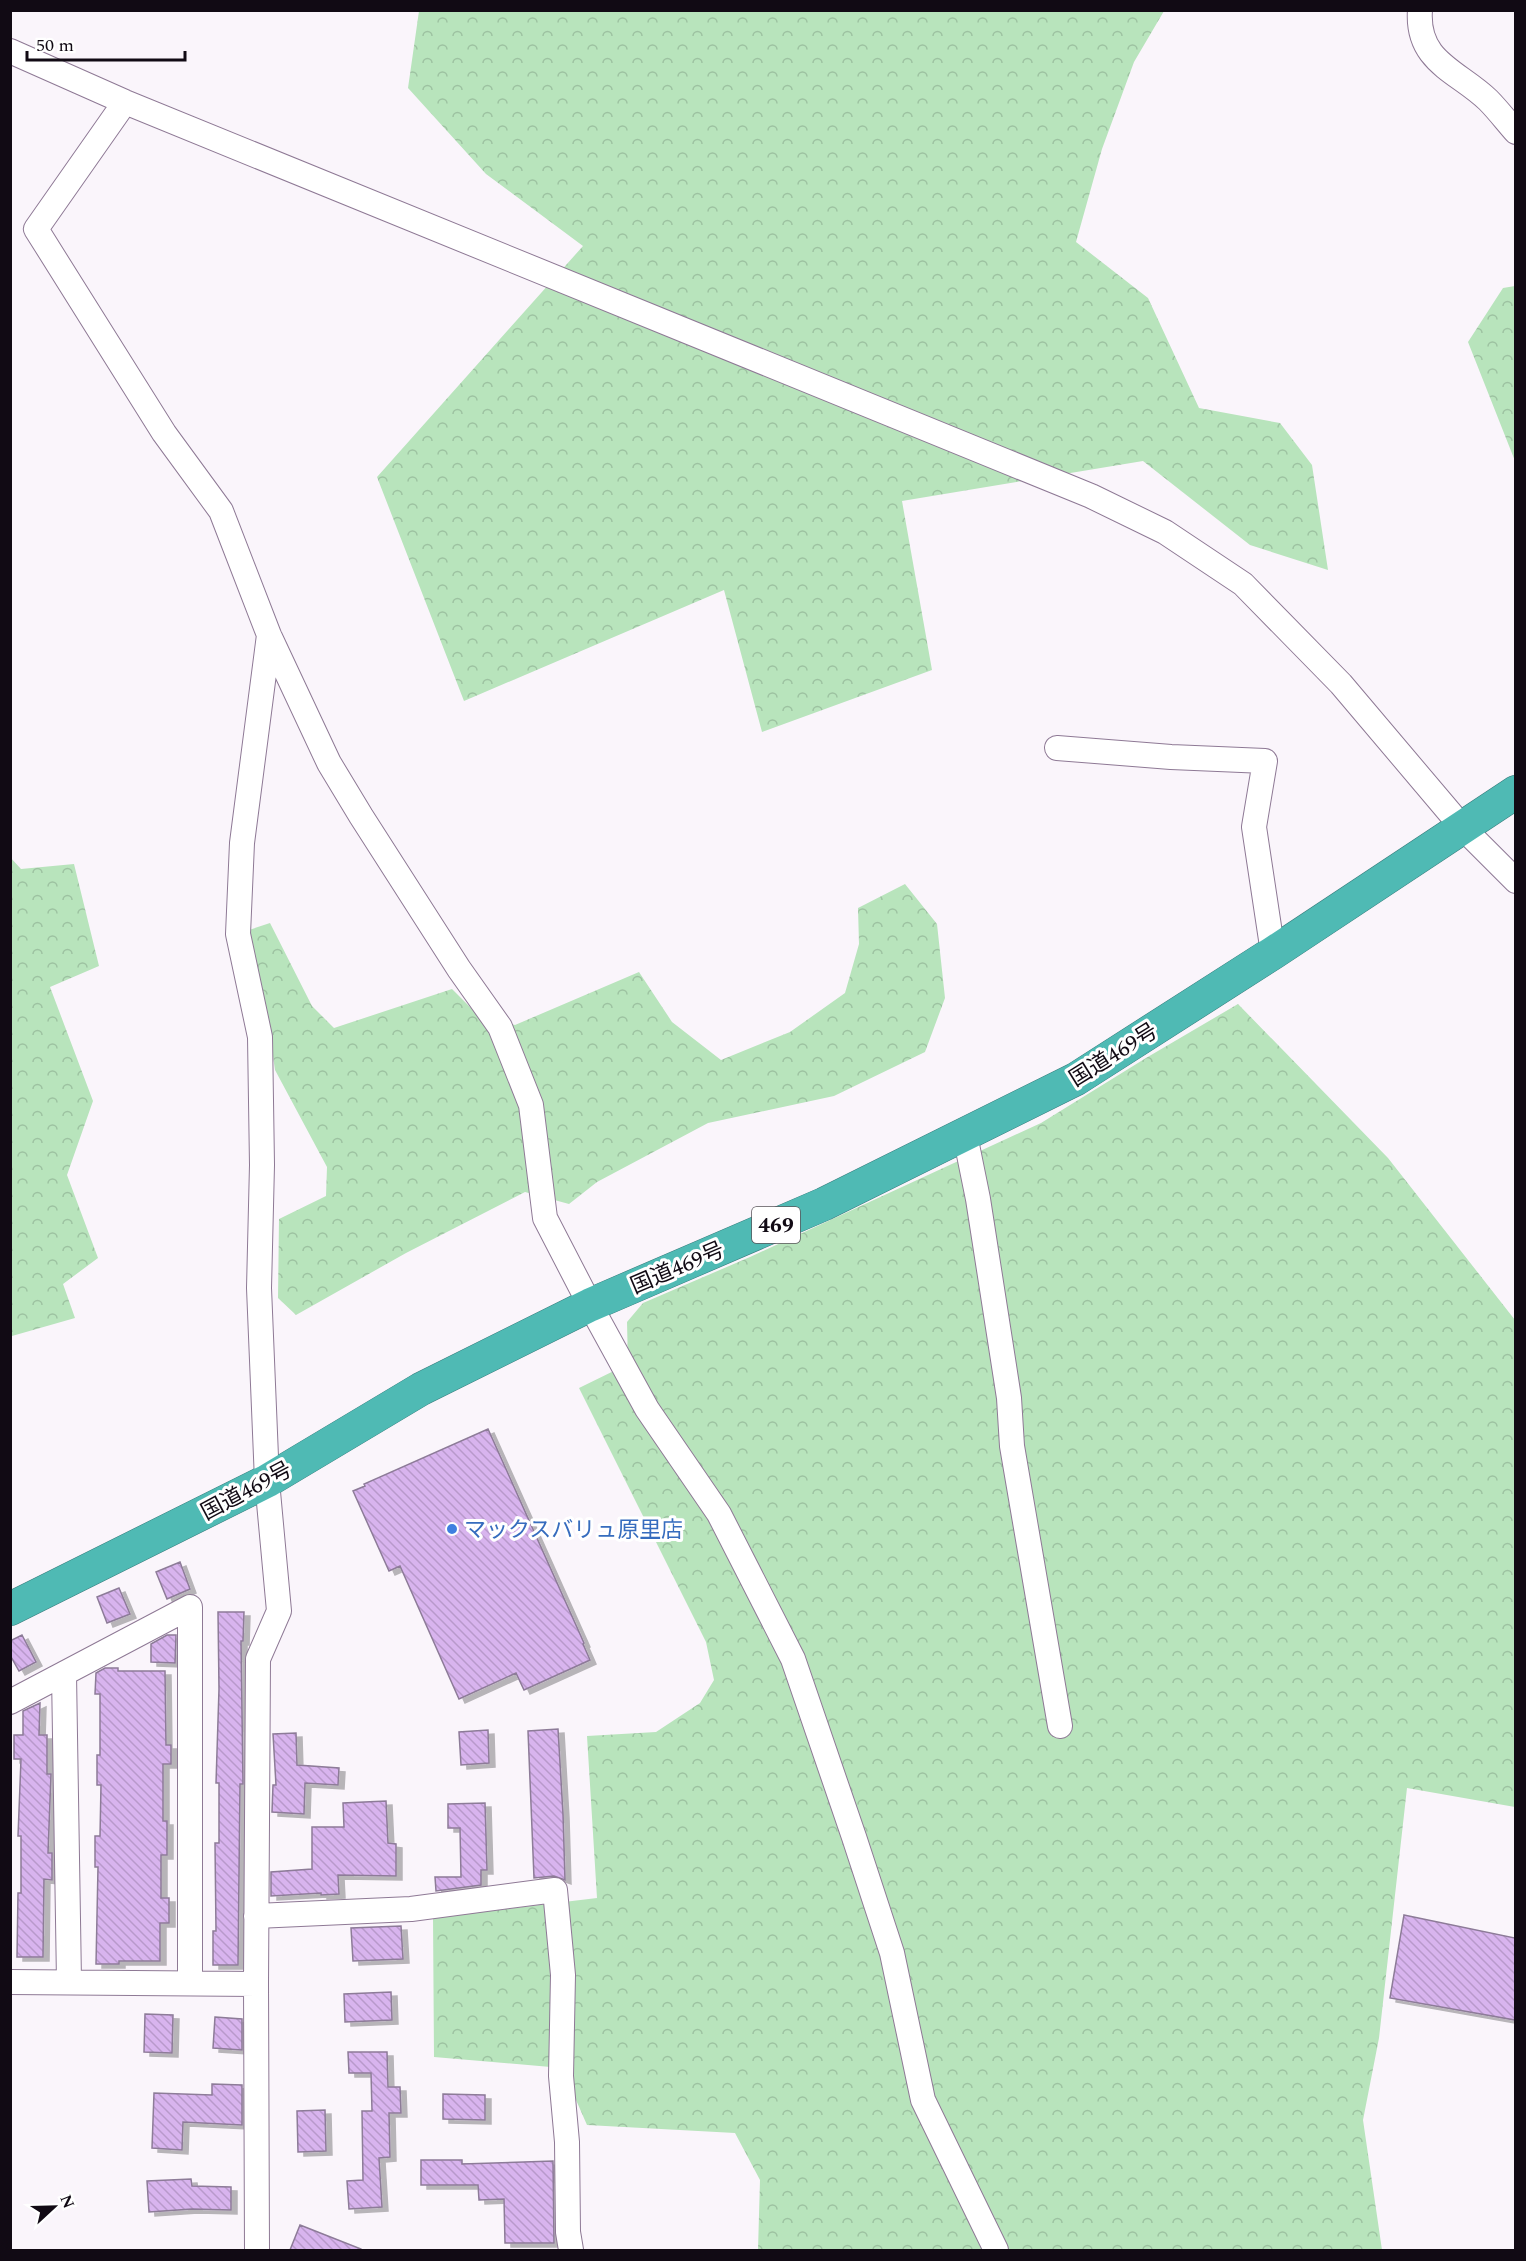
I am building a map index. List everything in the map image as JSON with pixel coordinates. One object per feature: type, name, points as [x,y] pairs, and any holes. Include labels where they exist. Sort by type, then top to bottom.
[{"type":"highway","name":"国道469号","points":[[10,1609],[267,1481],[421,1389],[590,1305],[824,1204],[1076,1079],[1274,953],[1515,792]]},
{"type":"street","points":[[1420,10],[1419,23],[1431,56],[1488,100],[1515,132]]},
{"type":"street","points":[[10,51],[125,102],[1091,496],[1165,532],[1243,584],[1341,684],[1462,827],[1515,881]]},
{"type":"street","points":[[125,102],[36,229],[164,434],[220,511],[269,635],[329,763],[459,969],[500,1027],[531,1105],[545,1218],[647,1409],[719,1515],[793,1659],[891,1953],[923,2100],[996,2250]]},
{"type":"street","points":[[257,2250],[258,1659],[279,1611],[267,1481],[258,1288],[262,1165],[260,1037],[238,934],[242,843],[269,635]]},
{"type":"street","points":[[1057,748],[1171,757],[1264,761],[1254,826],[1274,953]]},
{"type":"street","points":[[965,1135],[978,1199],[1009,1398],[1012,1446],[1060,1726]]},
{"type":"street","points":[[10,1702],[190,1607],[190,1982]]},
{"type":"street","points":[[64,1674],[69,1981]]},
{"type":"street","points":[[256,1916],[411,1909],[555,1890],[563,1975],[561,2076],[567,2142],[568,2232],[571,2250]]},
{"type":"street","points":[[10,1982],[256,1983]]},
{"type":"green space","points":[[419,11],[1164,11],[1134,62],[1102,149],[1076,242],[1148,298],[1199,408],[1280,423],[1312,465],[1328,570],[1250,545],[1143,461],[902,501],[932,670],[762,732],[724,590],[464,701],[377,477],[583,246],[486,174],[408,88]]},
{"type":"green space","points":[[1516,286],[1515,461],[1468,342],[1503,288]]},
{"type":"green space","points":[[10,857],[21,869],[74,864],[99,966],[50,987],[93,1101],[67,1175],[98,1258],[63,1284],[75,1318],[12,1336],[10,1331]]},
{"type":"green space","points":[[905,884],[937,924],[945,998],[925,1052],[834,1096],[708,1123],[597,1182],[569,1204],[525,1192],[406,1253],[296,1315],[278,1298],[279,1219],[326,1196],[327,1167],[275,1070],[267,1016],[249,930],[270,923],[312,1006],[334,1028],[452,989],[478,1015],[515,1025],[639,972],[672,1022],[721,1060],[790,1032],[845,993],[859,944],[858,908]]},
{"type":"green space","points":[[1238,1004],[1388,1158],[1515,1320],[1515,1807],[1407,1788],[1379,2038],[1363,2120],[1382,2250],[758,2250],[760,2180],[735,2133],[587,2125],[562,2068],[434,2057],[433,1918],[597,1898],[587,1736],[656,1732],[700,1703],[714,1680],[706,1642],[579,1388],[628,1364],[627,1322],[643,1303],[750,1257],[1041,1123]]},
{"type":"building","name":"マックスバリュ原里店","points":[[488,1429],[590,1660],[524,1690],[516,1673],[459,1699],[400,1566],[389,1571],[353,1491]]},
{"type":"building","points":[[180,1562],[190,1589],[167,1599],[156,1572]]},
{"type":"building","points":[[119,1588],[130,1614],[107,1623],[97,1597]]},
{"type":"building","points":[[218,1612],[244,1612],[243,1641],[241,1641],[243,1784],[240,1784],[238,1965],[213,1965],[213,1931],[216,1931],[215,1843],[219,1843],[219,1783],[216,1783],[219,1689]]},
{"type":"building","points":[[22,1635],[36,1662],[19,1671],[10,1655],[10,1641]]},
{"type":"building","points":[[167,1635],[176,1635],[175,1663],[151,1662],[151,1644]]},
{"type":"building","points":[[105,1668],[118,1668],[118,1671],[165,1671],[166,1745],[171,1745],[171,1764],[163,1764],[163,1821],[167,1821],[167,1855],[161,1855],[161,1898],[169,1898],[169,1923],[160,1923],[160,1961],[119,1961],[119,1964],[96,1964],[98,1867],[95,1867],[95,1836],[100,1836],[101,1785],[97,1785],[97,1755],[100,1755],[100,1694],[95,1694],[96,1673]]},
{"type":"building","points":[[40,1703],[39,1735],[47,1735],[47,1774],[51,1774],[48,1853],[52,1853],[52,1880],[44,1879],[43,1957],[17,1957],[18,1893],[21,1893],[21,1836],[18,1836],[21,1759],[14,1759],[14,1735],[23,1735],[23,1711]]},
{"type":"building","points":[[558,1729],[565,1880],[554,1876],[534,1878],[528,1731]]},
{"type":"building","points":[[488,1730],[489,1763],[461,1765],[459,1732]]},
{"type":"building","points":[[296,1733],[297,1765],[339,1768],[338,1785],[305,1783],[304,1814],[272,1812],[273,1785],[276,1785],[273,1734]]},
{"type":"building","points":[[386,1801],[388,1843],[396,1844],[396,1876],[338,1875],[339,1894],[271,1896],[271,1872],[312,1869],[312,1827],[344,1827],[343,1803]]},
{"type":"building","points":[[485,1803],[487,1870],[481,1870],[481,1885],[436,1891],[435,1877],[461,1877],[460,1828],[448,1828],[448,1804]]},
{"type":"building","points":[[1404,1915],[1515,1938],[1515,2020],[1390,1998]]},
{"type":"building","points":[[401,1926],[403,1959],[353,1961],[351,1928]]},
{"type":"building","points":[[391,1992],[392,2020],[345,2022],[344,1994]]},
{"type":"building","points":[[145,2014],[173,2015],[172,2053],[144,2052]]},
{"type":"building","points":[[215,2017],[242,2019],[242,2050],[213,2048]]},
{"type":"building","points":[[348,2052],[387,2052],[388,2087],[400,2087],[401,2113],[389,2113],[390,2157],[379,2158],[382,2207],[349,2209],[347,2181],[363,2180],[362,2111],[372,2111],[371,2073],[349,2073]]},
{"type":"building","points":[[212,2084],[242,2085],[242,2125],[183,2122],[182,2150],[152,2148],[154,2093],[212,2095]]},
{"type":"building","points":[[443,2094],[485,2095],[485,2120],[443,2119]]},
{"type":"building","points":[[325,2110],[326,2151],[298,2152],[297,2111]]},
{"type":"building","points":[[421,2160],[462,2160],[462,2164],[553,2161],[554,2243],[505,2243],[504,2199],[479,2200],[478,2185],[421,2185]]},
{"type":"building","points":[[191,2179],[192,2186],[231,2187],[231,2210],[192,2209],[149,2212],[147,2181]]},
{"type":"building","points":[[300,2225],[361,2249],[361,2250],[290,2250]]},
{"type":"place","name":"マックスバリュ原里店","points":[[452,1529]]}]
